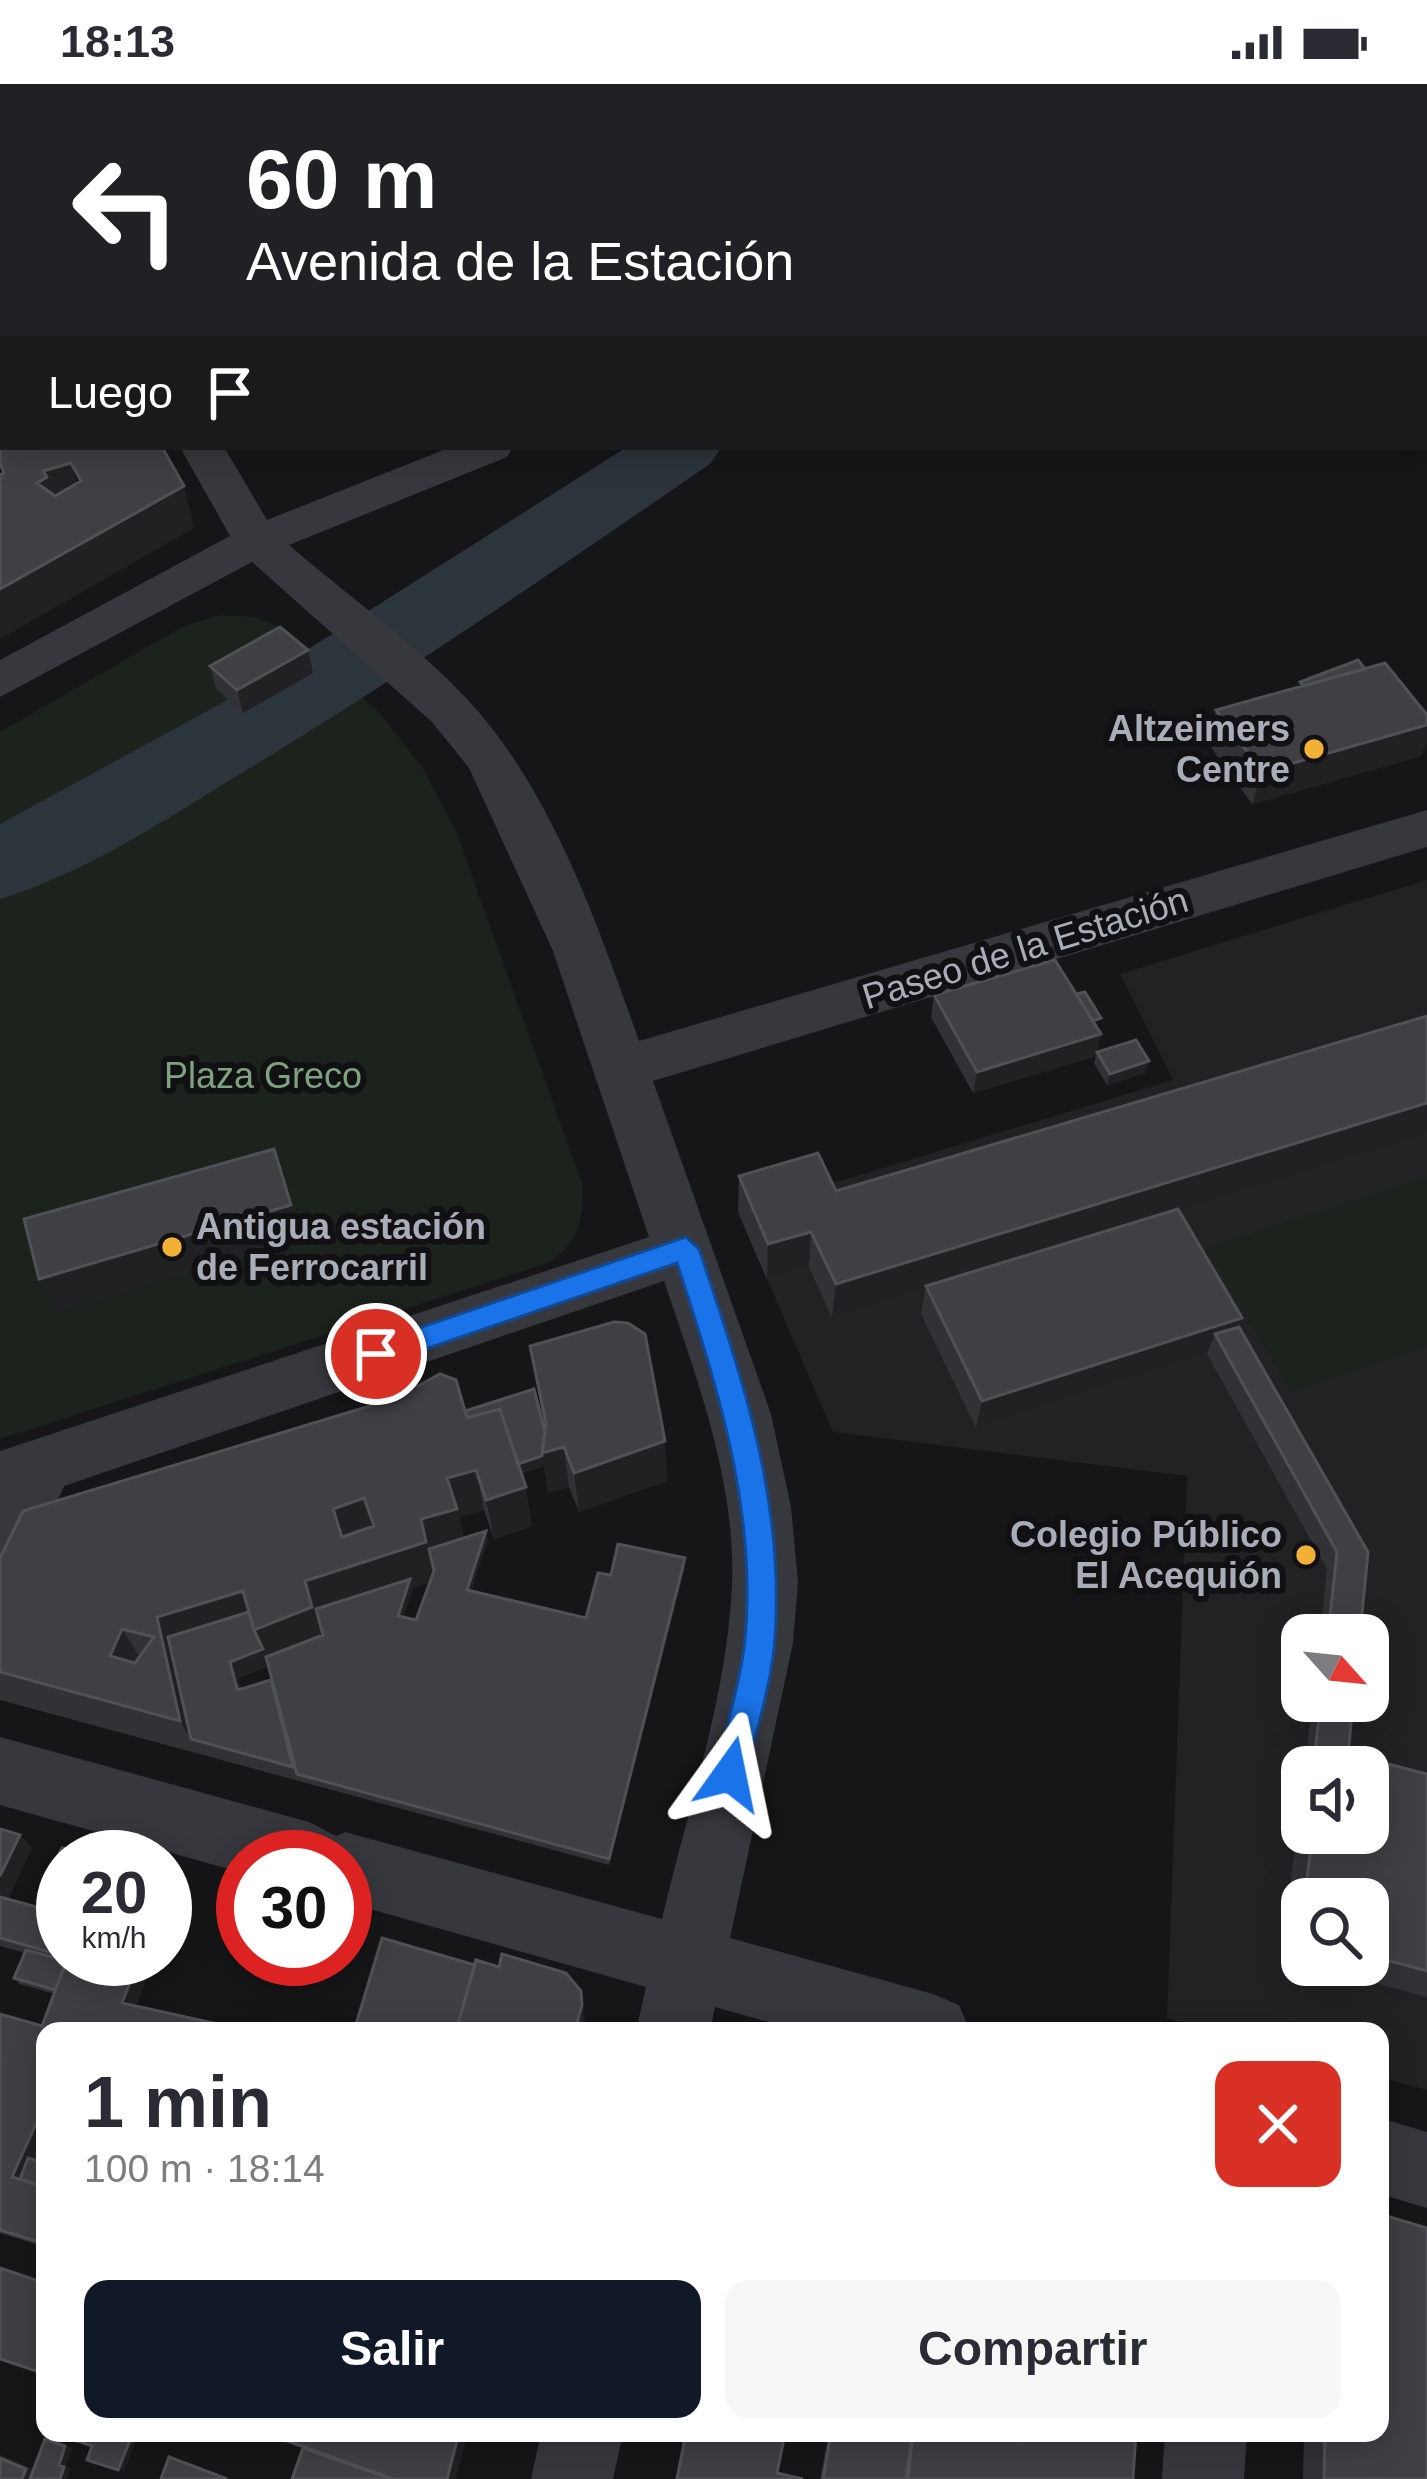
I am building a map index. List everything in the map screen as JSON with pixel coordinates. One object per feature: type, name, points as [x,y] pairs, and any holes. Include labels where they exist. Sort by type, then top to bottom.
[{"type":"street","points":[[204,450],[256,542],[425,686],[472,735],[518,813],[580,950],[740,1414],[759,1507],[765,1582],[760,1642],[675,2022]]},
{"type":"street","points":[[0,681],[256,542],[483,450]]},
{"type":"street","name":"Paseo de la Estación","points":[[623,1068],[1427,828]]},
{"type":"street","points":[[0,1558],[20,1473],[686,1249]]},
{"type":"street","points":[[0,1772],[216,1831]]},
{"type":"street","points":[[372,1874],[901,2022]]},
{"type":"street","points":[[1389,2159],[1427,2170]]},
{"type":"street","points":[[572,2479],[580,2442]]},
{"type":"street","points":[[1203,2479],[1205,2442]]},
{"type":"shaded area","points":[[657,450],[696,450],[435,624],[417,610]]},
{"type":"shaded area","name":"Colegio Público El Acequión","points":[[1427,880],[1427,2090],[1389,2079],[1389,2022],[1181,2022],[1167,2018],[1187,1476],[833,1432],[738,1212],[1173,1080],[1120,974]]},
{"type":"green space","name":"Plaza Greco","points":[[221,615],[254,617],[282,628],[379,712],[423,769],[456,831],[582,1184],[580,1219],[573,1239],[548,1263],[0,1439],[0,732],[184,626]]},
{"type":"green space","points":[[1427,1178],[1427,1346],[1291,1392],[1206,1248]]},
{"type":"building","points":[[0,450],[164,450],[184,486],[0,589],[0,475],[4,473]],"holes":[[[71,463],[81,481],[55,496],[37,483],[47,477],[43,471]]]},
{"type":"building","points":[[280,627],[308,650],[237,690],[210,666]]},
{"type":"building","points":[[1358,660],[1365,669],[1303,686],[1300,682]]},
{"type":"building","points":[[1385,663],[1427,715],[1427,725],[1262,772],[1216,710]]},
{"type":"building","points":[[1055,960],[1101,1034],[977,1072],[934,995]]},
{"type":"building","points":[[1085,992],[1101,1018],[1093,1021],[1076,994]]},
{"type":"building","points":[[1427,1016],[1427,1103],[836,1284],[811,1232],[768,1244],[739,1176],[818,1153],[836,1191]]},
{"type":"building","points":[[1136,1040],[1149,1061],[1110,1074],[1097,1052]]},
{"type":"building","points":[[274,1149],[291,1205],[39,1279],[24,1219]]},
{"type":"building","points":[[1178,1209],[1242,1318],[982,1401],[926,1286]]},
{"type":"building","points":[[614,1322],[628,1323],[645,1334],[665,1441],[574,1473],[564,1447],[542,1453],[546,1423],[530,1346]]},
{"type":"building","points":[[1239,1327],[1368,1552],[1362,1614],[1330,1614],[1337,1552],[1215,1334]]},
{"type":"building","points":[[440,1374],[456,1380],[467,1418],[500,1409],[526,1487],[486,1500],[476,1470],[447,1478],[457,1509],[421,1519],[426,1542],[305,1581],[312,1607],[254,1630],[243,1591],[157,1617],[180,1721],[0,1672],[0,1558],[23,1511],[383,1402],[392,1388],[418,1386]],"holes":[[[364,1498],[374,1526],[342,1537],[333,1509]],[[122,1629],[154,1637],[135,1663],[110,1656]]]},
{"type":"building","points":[[534,1389],[545,1432],[542,1456],[518,1464],[500,1409],[467,1418],[465,1411]]},
{"type":"building","points":[[486,1531],[467,1590],[586,1618],[598,1573],[611,1575],[618,1544],[685,1558],[609,1859],[297,1774],[266,1657],[323,1635],[316,1609],[410,1579],[398,1616],[416,1620],[434,1571],[429,1549]]},
{"type":"building","points":[[249,1612],[263,1649],[230,1662],[236,1685],[238,1690],[271,1680],[293,1767],[191,1739],[168,1637]]},
{"type":"building","points":[[1318,1722],[1351,1722],[1349,1746],[1316,1746]]},
{"type":"building","points":[[1389,1764],[1427,1774],[1427,1971],[1389,1961],[1389,1878],[1307,1878],[1310,1854],[1389,1854]]},
{"type":"building","points":[[0,1829],[20,1835],[0,1876]]},
{"type":"building","points":[[0,1897],[36,1907],[36,1948],[0,1938]]},
{"type":"building","points":[[382,1938],[475,1965],[459,2022],[357,2022],[368,1986],[372,1986]]},
{"type":"building","points":[[26,1950],[36,1953],[36,1984],[14,1978]]},
{"type":"building","points":[[502,1954],[566,1973],[581,1991],[577,2022],[459,2022],[476,1960],[499,1967]]},
{"type":"building","points":[[57,1986],[129,1986],[122,2003],[208,2022],[43,2022]]},
{"type":"building","points":[[0,2014],[36,2024],[36,2124],[12,2177],[36,2184],[36,2241],[0,2230]]},
{"type":"building","points":[[28,2158],[36,2160],[36,2184],[20,2179]]},
{"type":"building","points":[[1389,2217],[1427,2228],[1427,2479],[1324,2479],[1325,2442],[1389,2442]]},
{"type":"building","points":[[0,2268],[36,2280],[36,2371],[0,2359]]},
{"type":"building","points":[[44,2442],[65,2446],[60,2479],[30,2479]]},
{"type":"building","points":[[81,2442],[129,2442],[118,2470],[87,2460],[92,2446]]},
{"type":"building","points":[[290,2442],[457,2442],[447,2479],[393,2479]]},
{"type":"building","points":[[684,2442],[783,2442],[777,2473],[803,2479],[677,2479]]},
{"type":"building","points":[[829,2442],[912,2442],[906,2479],[823,2479]]},
{"type":"building","points":[[912,2442],[1135,2442],[1133,2479],[908,2479]]},
{"type":"building","points":[[303,2448],[392,2479],[292,2479]]},
{"type":"building","points":[[169,2457],[227,2479],[161,2479]]},
{"type":"building","points":[[0,2458],[26,2469],[22,2479],[0,2479]]},
{"type":"waterway","points":[[0,865],[263,720],[677,450]]},
{"type":"place","name":"Altzeimers Centre","points":[[1314,749]]},
{"type":"place","name":"Antigua estación de Ferrocarril","points":[[172,1247]]},
{"type":"place","name":"Colegio Público El Acequión","points":[[1306,1555]]},
{"type":"route","points":[[376,1354],[686,1249],[740,1414],[759,1507],[765,1582],[760,1642],[730,1774]]}]
